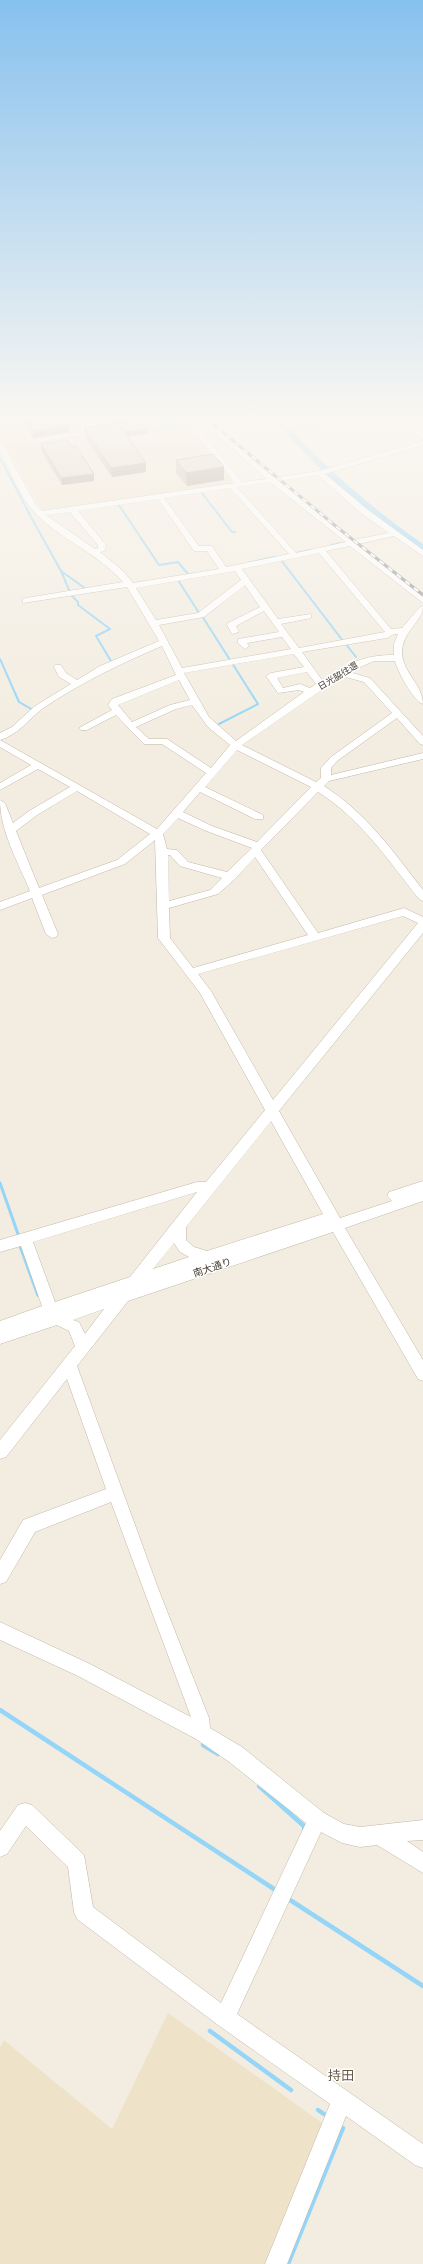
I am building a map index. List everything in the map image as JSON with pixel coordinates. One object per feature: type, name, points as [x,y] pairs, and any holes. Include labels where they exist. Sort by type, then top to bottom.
[{"type":"street","points":[[46,520],[116,569],[130,585],[154,623],[195,702],[211,725],[236,745],[317,787],[335,798],[362,821],[423,897]]},
{"type":"street","points":[[81,520],[102,545],[102,548],[94,552]]},
{"type":"street","points":[[176,520],[197,549],[210,548],[224,570]]},
{"type":"street","points":[[264,520],[294,555]]},
{"type":"street","points":[[321,520],[423,600]]},
{"type":"street","points":[[377,520],[394,534],[423,554]]},
{"type":"street","points":[[26,601],[237,568],[394,534]]},
{"type":"street","points":[[321,550],[390,632]]},
{"type":"street","points":[[237,568],[321,685]]},
{"type":"street","points":[[154,623],[201,615],[246,580]]},
{"type":"street","points":[[235,632],[231,625],[266,608]]},
{"type":"street","points":[[423,609],[403,631],[398,646],[398,658],[403,673],[423,701]]},
{"type":"street","points":[[276,622],[308,616]]},
{"type":"street","points":[[211,772],[164,741],[147,742],[130,726],[113,705],[115,701],[180,673],[296,650],[387,635],[390,632],[403,631]]},
{"type":"street","points":[[245,646],[242,641],[285,634]]},
{"type":"street","points":[[0,737],[15,729],[38,708],[114,662],[164,642]]},
{"type":"street","name":"日光脇往還","points":[[0,906],[121,862],[158,834],[236,745],[321,685],[365,660],[398,658]]},
{"type":"street","points":[[58,667],[62,675],[78,684]]},
{"type":"street","points":[[310,669],[271,676],[281,691],[300,688],[311,692]]},
{"type":"street","points":[[341,673],[367,680],[423,742]]},
{"type":"street","points":[[130,726],[173,707],[195,702]]},
{"type":"street","points":[[84,728],[118,711]]},
{"type":"street","points":[[326,779],[326,768],[334,759],[398,713]]},
{"type":"street","points":[[0,743],[158,834],[162,852],[164,938],[168,945],[206,991],[334,1220],[423,1374]]},
{"type":"street","points":[[164,906],[214,892],[231,877],[326,779],[423,756]]},
{"type":"street","points":[[0,787],[38,765]]},
{"type":"street","points":[[10,831],[33,813],[77,787]]},
{"type":"street","points":[[198,787],[258,817]]},
{"type":"street","points":[[0,803],[52,934]]},
{"type":"street","points":[[177,813],[258,849],[315,937]]},
{"type":"street","points":[[162,852],[173,852],[184,864],[231,877]]},
{"type":"street","points":[[191,972],[404,912],[423,921]]},
{"type":"street","points":[[0,1452],[134,1282],[423,925]]},
{"type":"street","name":"南大通り","points":[[0,1327],[122,1298],[423,1186]]},
{"type":"street","points":[[0,1246],[197,1187],[210,1188]]},
{"type":"street","name":"南大通り","points":[[0,1338],[134,1282],[207,1257],[423,1196]]},
{"type":"street","points":[[179,1226],[178,1236],[180,1244],[186,1250],[207,1257]]},
{"type":"street","points":[[25,1238],[54,1315],[74,1327],[83,1347]]},
{"type":"street","points":[[69,1364],[200,1718],[202,1733]]},
{"type":"street","points":[[0,1576],[29,1526],[116,1493]]},
{"type":"street","points":[[0,1631],[84,1670],[202,1733],[235,1754],[317,1820],[342,1833],[360,1837],[381,1836],[423,1830]]},
{"type":"street","points":[[0,1847],[25,1812],[77,1862],[84,1912],[225,2018],[423,2157]]},
{"type":"street","points":[[225,2018],[317,1820]]},
{"type":"street","points":[[381,1836],[423,1863]]},
{"type":"street","points":[[276,2264],[342,2100]]},
{"type":"shaded area","points":[[168,2013],[325,2125],[269,2264],[0,2264],[0,2047],[4,2040],[112,2129]]},
{"type":"waterway","points":[[32,520],[61,571]]},
{"type":"waterway","points":[[129,520],[159,565],[178,562],[188,574]]},
{"type":"waterway","points":[[223,520],[232,532],[235,532]]},
{"type":"waterway","points":[[383,520],[423,549]]},
{"type":"waterway","points":[[331,545],[341,543]]},
{"type":"waterway","points":[[296,553],[310,550]]},
{"type":"waterway","points":[[248,563],[274,557]]},
{"type":"waterway","points":[[281,560],[343,641]]},
{"type":"waterway","points":[[61,571],[86,589]]},
{"type":"waterway","points":[[61,571],[70,592]]},
{"type":"waterway","points":[[178,580],[199,613]]},
{"type":"waterway","points":[[74,595],[71,595],[78,602],[78,605],[110,629],[96,636],[111,661]]},
{"type":"waterway","points":[[202,616],[230,660]]},
{"type":"waterway","points":[[345,643],[356,657]]},
{"type":"waterway","points":[[0,659],[19,702],[33,710]]},
{"type":"waterway","points":[[219,724],[258,704],[232,663]]},
{"type":"waterway","points":[[0,1183],[18,1234]]},
{"type":"waterway","points":[[20,1245],[21,1249]]},
{"type":"waterway","points":[[21,1248],[38,1295]]},
{"type":"waterway","points":[[0,1710],[277,1891]]},
{"type":"waterway","points":[[203,1745],[218,1754]]},
{"type":"waterway","points":[[259,1786],[305,1827],[304,1829]]},
{"type":"waterway","points":[[287,1898],[423,1986]]},
{"type":"waterway","points":[[210,2031],[291,2090]]},
{"type":"waterway","points":[[318,2110],[324,2114]]},
{"type":"waterway","points":[[288,2264],[343,2128]]},
{"type":"railway","points":[[328,520],[423,595]]},
{"type":"district","name":"持田","points":[[341,2075]]}]
